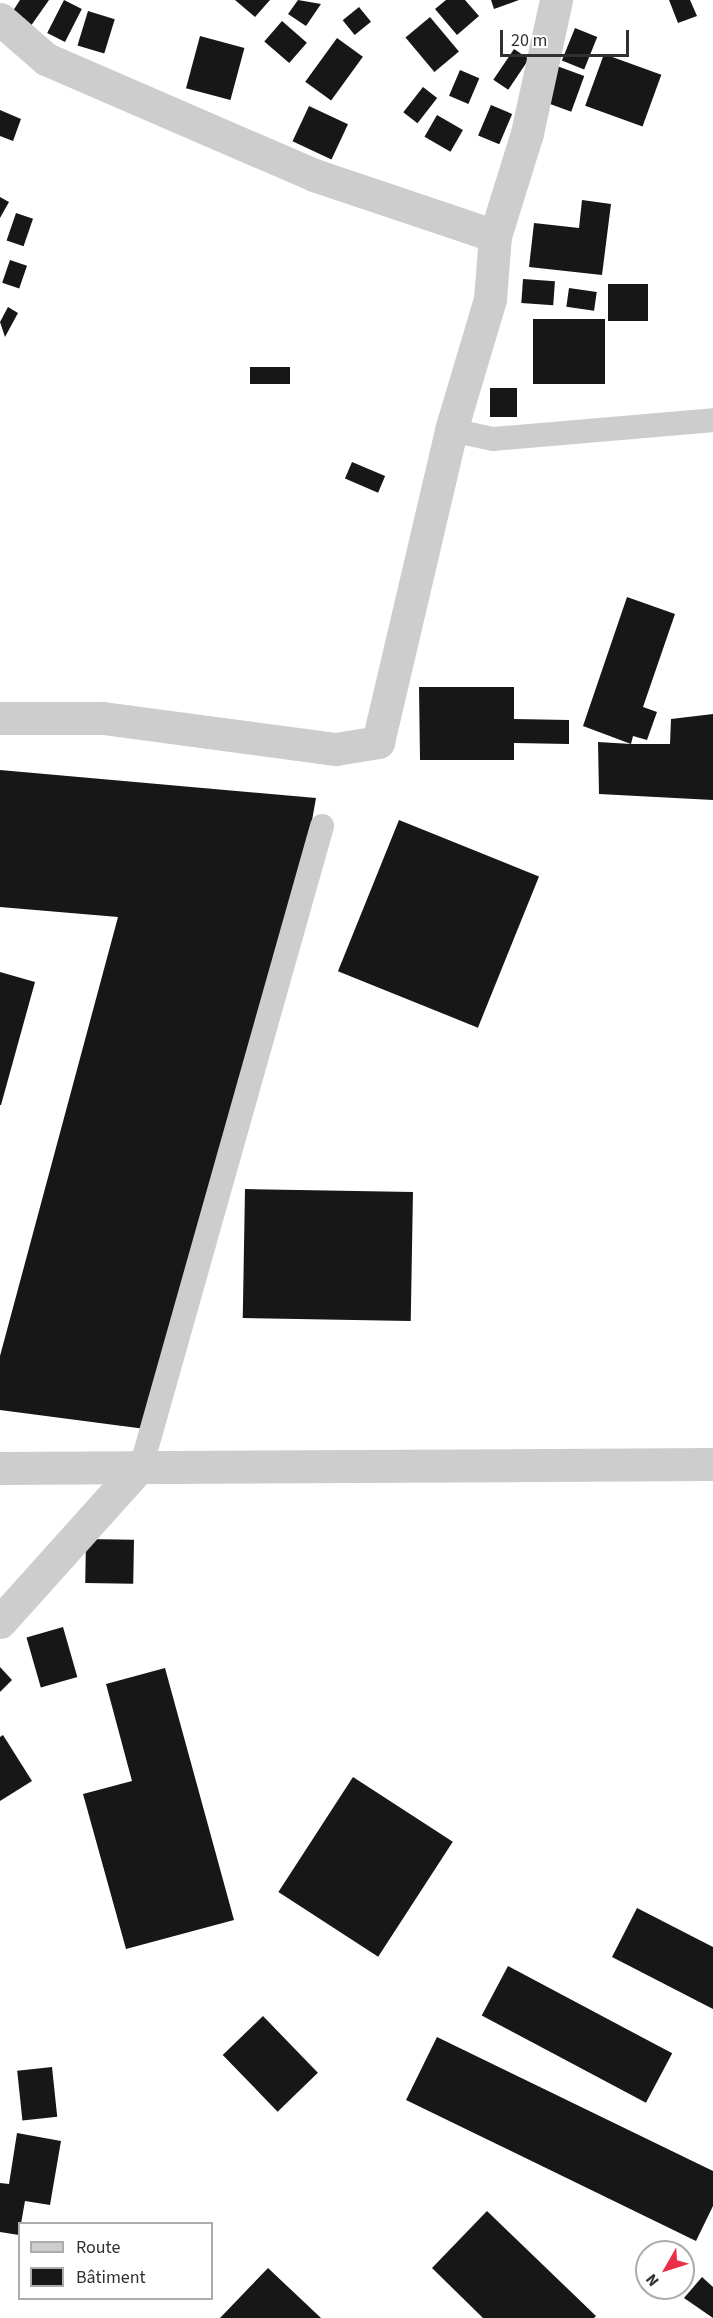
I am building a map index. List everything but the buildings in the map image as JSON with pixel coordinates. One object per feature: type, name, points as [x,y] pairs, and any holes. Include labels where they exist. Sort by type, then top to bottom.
[{"type":"street","points":[[0,718],[103,718],[336,749],[378,742],[451,430],[490,299],[495,236],[527,133],[556,0]]},
{"type":"street","points":[[4,28],[46,58],[314,175],[495,236]]},
{"type":"street","points":[[0,1468],[142,1464],[713,1464]]},
{"type":"street","points":[[0,1622],[142,1464]]},
{"type":"lane","points":[[451,430],[493,439],[713,420]]},
{"type":"lane","points":[[142,1464],[322,826]]}]
